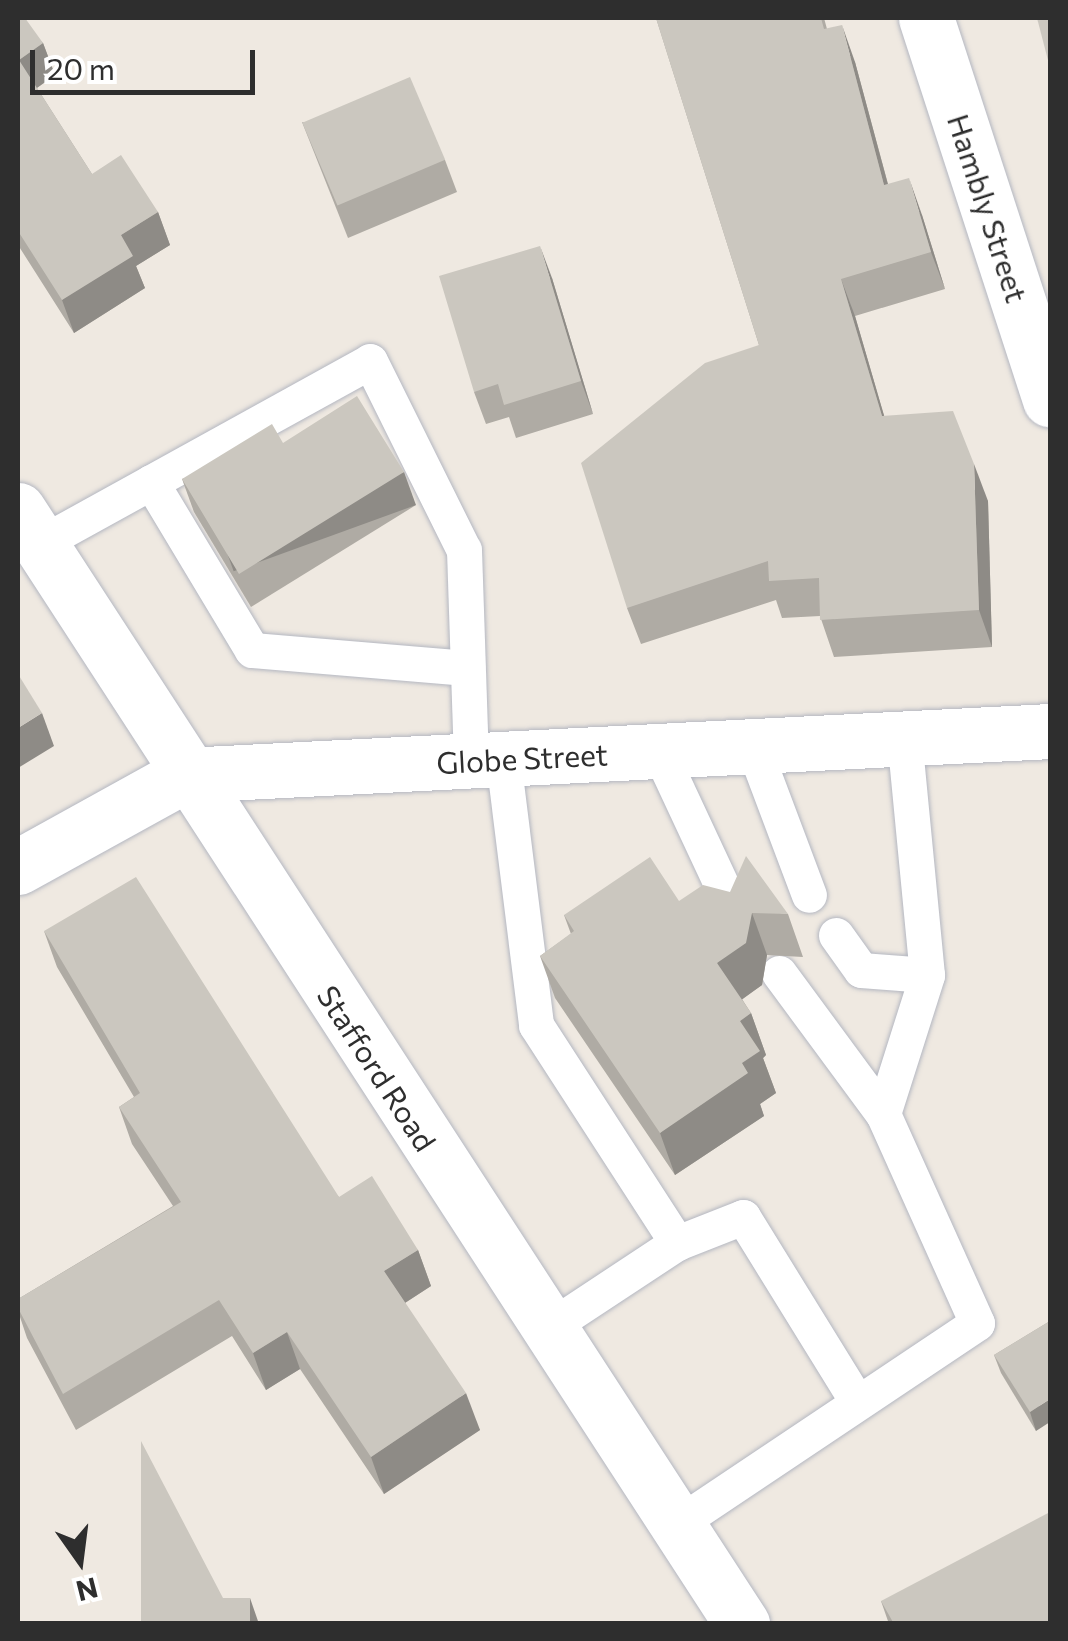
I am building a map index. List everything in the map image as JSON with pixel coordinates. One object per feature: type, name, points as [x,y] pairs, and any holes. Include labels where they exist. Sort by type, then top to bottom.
[{"type":"main road","name":"Hambly Street","points":[[926,18],[1050,399]]},
{"type":"main road","name":"Stafford Road","points":[[28,527],[184,775],[742,1624]]},
{"type":"main road","name":"Globe Street","points":[[18,867],[184,775],[1050,730]]},
{"type":"lane","points":[[28,527],[151,482],[370,362],[464,550],[467,668],[536,1025],[676,1244]]},
{"type":"lane","points":[[151,482],[252,650],[467,668]]},
{"type":"lane","points":[[883,1114],[927,976],[904,738]]},
{"type":"lane","points":[[753,746],[809,895]]},
{"type":"lane","points":[[658,751],[736,916]]},
{"type":"lane","points":[[836,935],[862,970],[927,976]]},
{"type":"lane","points":[[677,1524],[976,1322],[883,1114],[779,974]]},
{"type":"lane","points":[[548,1328],[676,1244],[742,1217],[856,1400]]},
{"type":"building","points":[[18,18],[25,18],[43,43],[19,60],[92,174],[121,155],[158,212],[121,235],[133,256],[62,300],[18,231]]},
{"type":"building","points":[[656,18],[821,18],[824,29],[842,25],[884,185],[909,178],[931,252],[841,279],[882,416],[953,411],[974,464],[979,610],[820,620],[819,578],[769,581],[768,561],[627,608],[581,463],[705,363],[759,345]]},
{"type":"building","points":[[1037,18],[1050,18],[1050,68]]},
{"type":"building","points":[[410,77],[445,160],[337,206],[302,123]]},
{"type":"building","points":[[540,246],[581,381],[504,405],[498,384],[474,392],[439,276]]},
{"type":"building","points":[[357,396],[404,472],[239,574],[182,479],[272,424],[283,443]]},
{"type":"building","points":[[18,674],[42,713],[18,728]]},
{"type":"building","points":[[746,856],[788,914],[752,913],[746,943],[717,963],[751,1013],[740,1021],[760,1051],[742,1063],[748,1073],[660,1133],[540,956],[574,931],[564,915],[650,857],[679,901],[703,885],[730,892]]},
{"type":"building","points":[[136,877],[339,1197],[372,1176],[418,1250],[384,1271],[466,1393],[371,1457],[287,1332],[253,1353],[219,1300],[63,1394],[18,1308],[18,1299],[181,1202],[119,1107],[140,1093],[44,931]]},
{"type":"building","points":[[1050,1321],[1050,1399],[1030,1412],[994,1355]]},
{"type":"building","points":[[141,1441],[223,1598],[250,1598],[250,1624],[141,1624]]},
{"type":"building","points":[[1050,1512],[1050,1624],[894,1624],[881,1601]]}]
